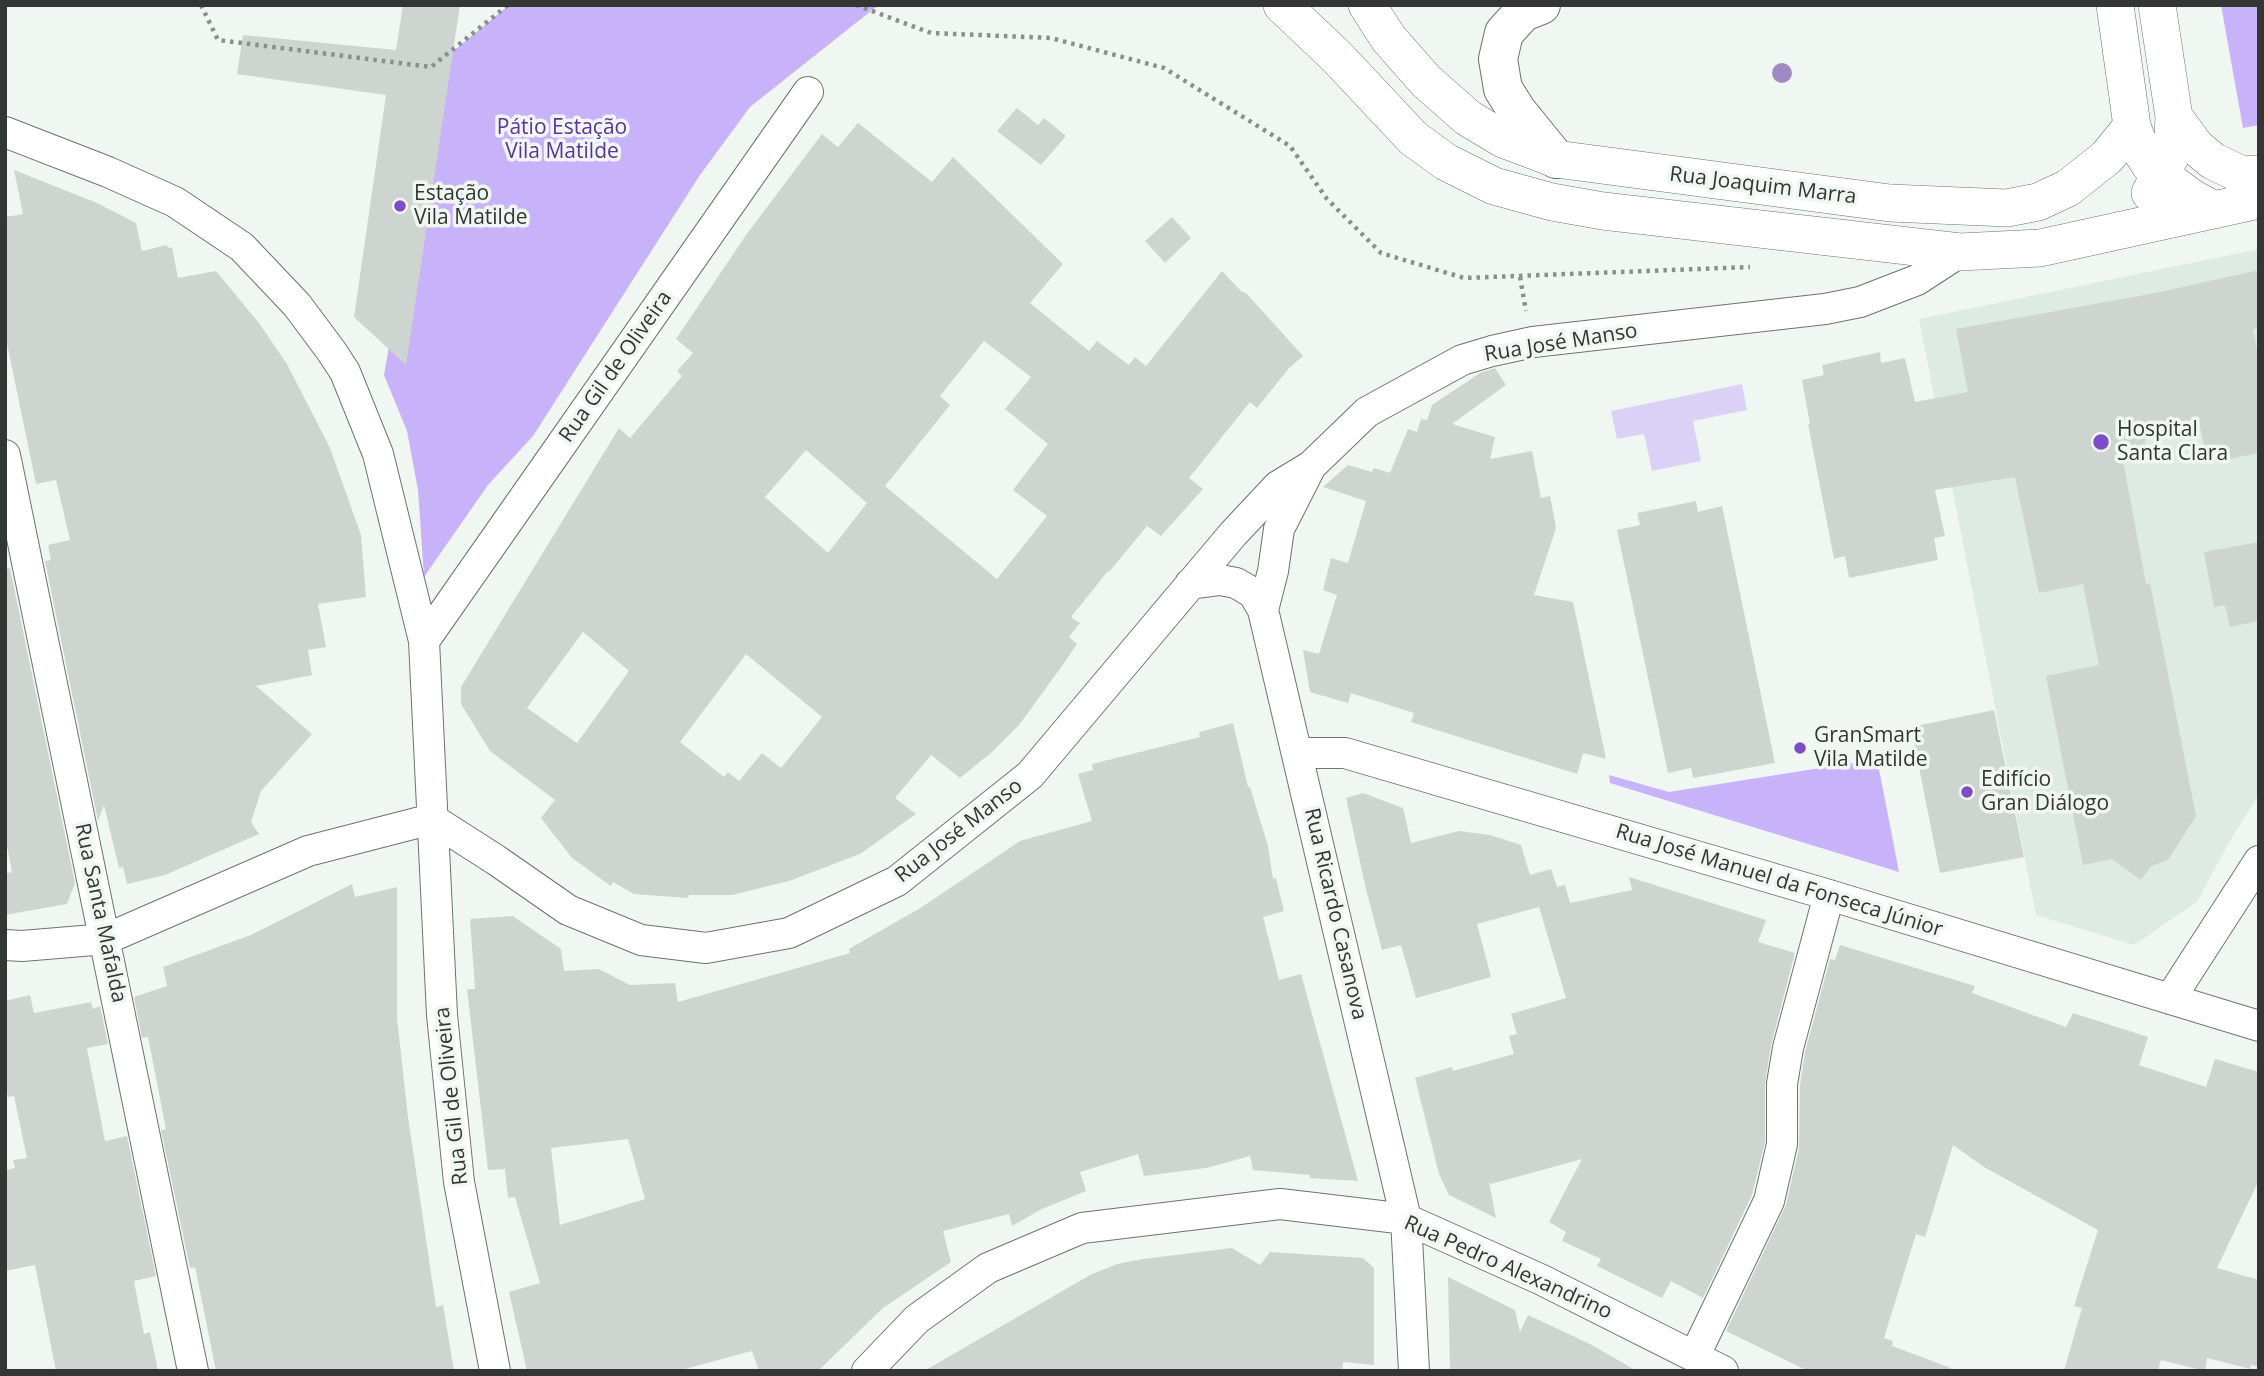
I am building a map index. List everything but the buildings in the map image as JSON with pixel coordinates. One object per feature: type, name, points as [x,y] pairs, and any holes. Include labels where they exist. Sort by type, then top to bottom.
[{"type":"highway","points":[[1541,5],[1524,12],[1504,33],[1497,59],[1503,89],[1517,111],[1556,159]]},
{"type":"street","name":"Rua Joaquim Marra","points":[[1282,5],[1337,57],[1413,138],[1446,162],[1494,186],[1552,202],[1603,211],[1960,252],[2040,248],[2259,200]]},
{"type":"street","name":"Rua Joaquim Marra","points":[[1367,5],[1389,40],[1426,81],[1468,118],[1503,139],[1556,159],[1889,203],[2007,208],[2038,202],[2068,188],[2106,157],[2131,114]]},
{"type":"street","points":[[2115,5],[2131,114],[2141,151],[2161,175],[2192,198],[2214,209]]},
{"type":"street","points":[[2119,231],[2145,201],[2170,157],[2172,105],[2157,5]]},
{"type":"street","name":"Rua Gil de Oliveira","points":[[424,641],[808,92]]},
{"type":"street","points":[[2172,105],[2196,147],[2213,161],[2242,175],[2259,174]]},
{"type":"street","name":"Rua Gil de Oliveira","points":[[5,132],[108,172],[175,202],[242,247],[297,305],[345,372],[378,454],[424,641],[442,1015],[459,1182],[495,1371]]},
{"type":"street","name":"Rua José Manso","points":[[432,819],[568,910],[641,940],[706,948],[789,933],[897,881],[1030,775],[1233,534],[1278,486],[1311,466],[1367,412],[1462,360],[1533,342],[1825,309],[1860,302],[1917,280],[1960,252]]},
{"type":"street","name":"Rua Santa Mafalda","points":[[5,455],[193,1371]]},
{"type":"street","name":"Rua Ricardo Casanova","points":[[1311,466],[1279,529],[1264,610],[1406,1219],[1414,1371]]},
{"type":"street","points":[[1190,584],[1220,580],[1236,583],[1254,593],[1264,610]]},
{"type":"street","name":"Rua José Manuel da Fonseca Júnior","points":[[1297,753],[1345,753],[1829,895],[2259,1026]]},
{"type":"street","points":[[5,945],[106,940],[308,852],[432,819]]},
{"type":"street","points":[[2170,999],[2259,861]]},
{"type":"street","points":[[1695,1355],[1769,1201],[1782,1144],[1782,1084],[1788,1048],[1829,895]]},
{"type":"street","name":"Rua Pedro Alexandrino","points":[[867,1371],[917,1319],[988,1268],[1082,1228],[1280,1204],[1406,1219],[1542,1280],[1723,1371]]},
{"type":"path","points":[[201,5],[218,40],[431,67],[502,7],[508,5]]},
{"type":"path","points":[[856,5],[931,33],[1051,38],[1164,68],[1290,146],[1328,199],[1381,253],[1464,278],[1759,267]]},
{"type":"shaded area","name":"Hospital Santa Clara","points":[[2259,249],[2259,794],[2197,902],[2134,945],[2036,915],[1919,319]]},
{"type":"shaded area","points":[[1742,384],[1747,410],[1693,421],[1701,461],[1652,471],[1644,434],[1617,439],[1611,411]]},
{"type":"green space","name":"Pátio Estação Vila Matilde","points":[[509,5],[876,7],[750,107],[700,175],[533,436],[488,485],[424,577],[418,490],[407,431],[384,375],[439,63]]},
{"type":"green space","points":[[2221,5],[2259,5],[2259,125],[2243,128]]},
{"type":"green space","points":[[1877,759],[1899,872],[1610,783],[1609,775],[1669,792]]},
{"type":"place","name":"Estação Vila Matilde","points":[[400,206]]},
{"type":"place","name":"Hospital Santa Clara","points":[[2101,442]]},
{"type":"place","name":"GranSmart Vila Matilde","points":[[1800,748]]},
{"type":"place","name":"Edifício Gran Diálogo","points":[[1967,792]]}]
